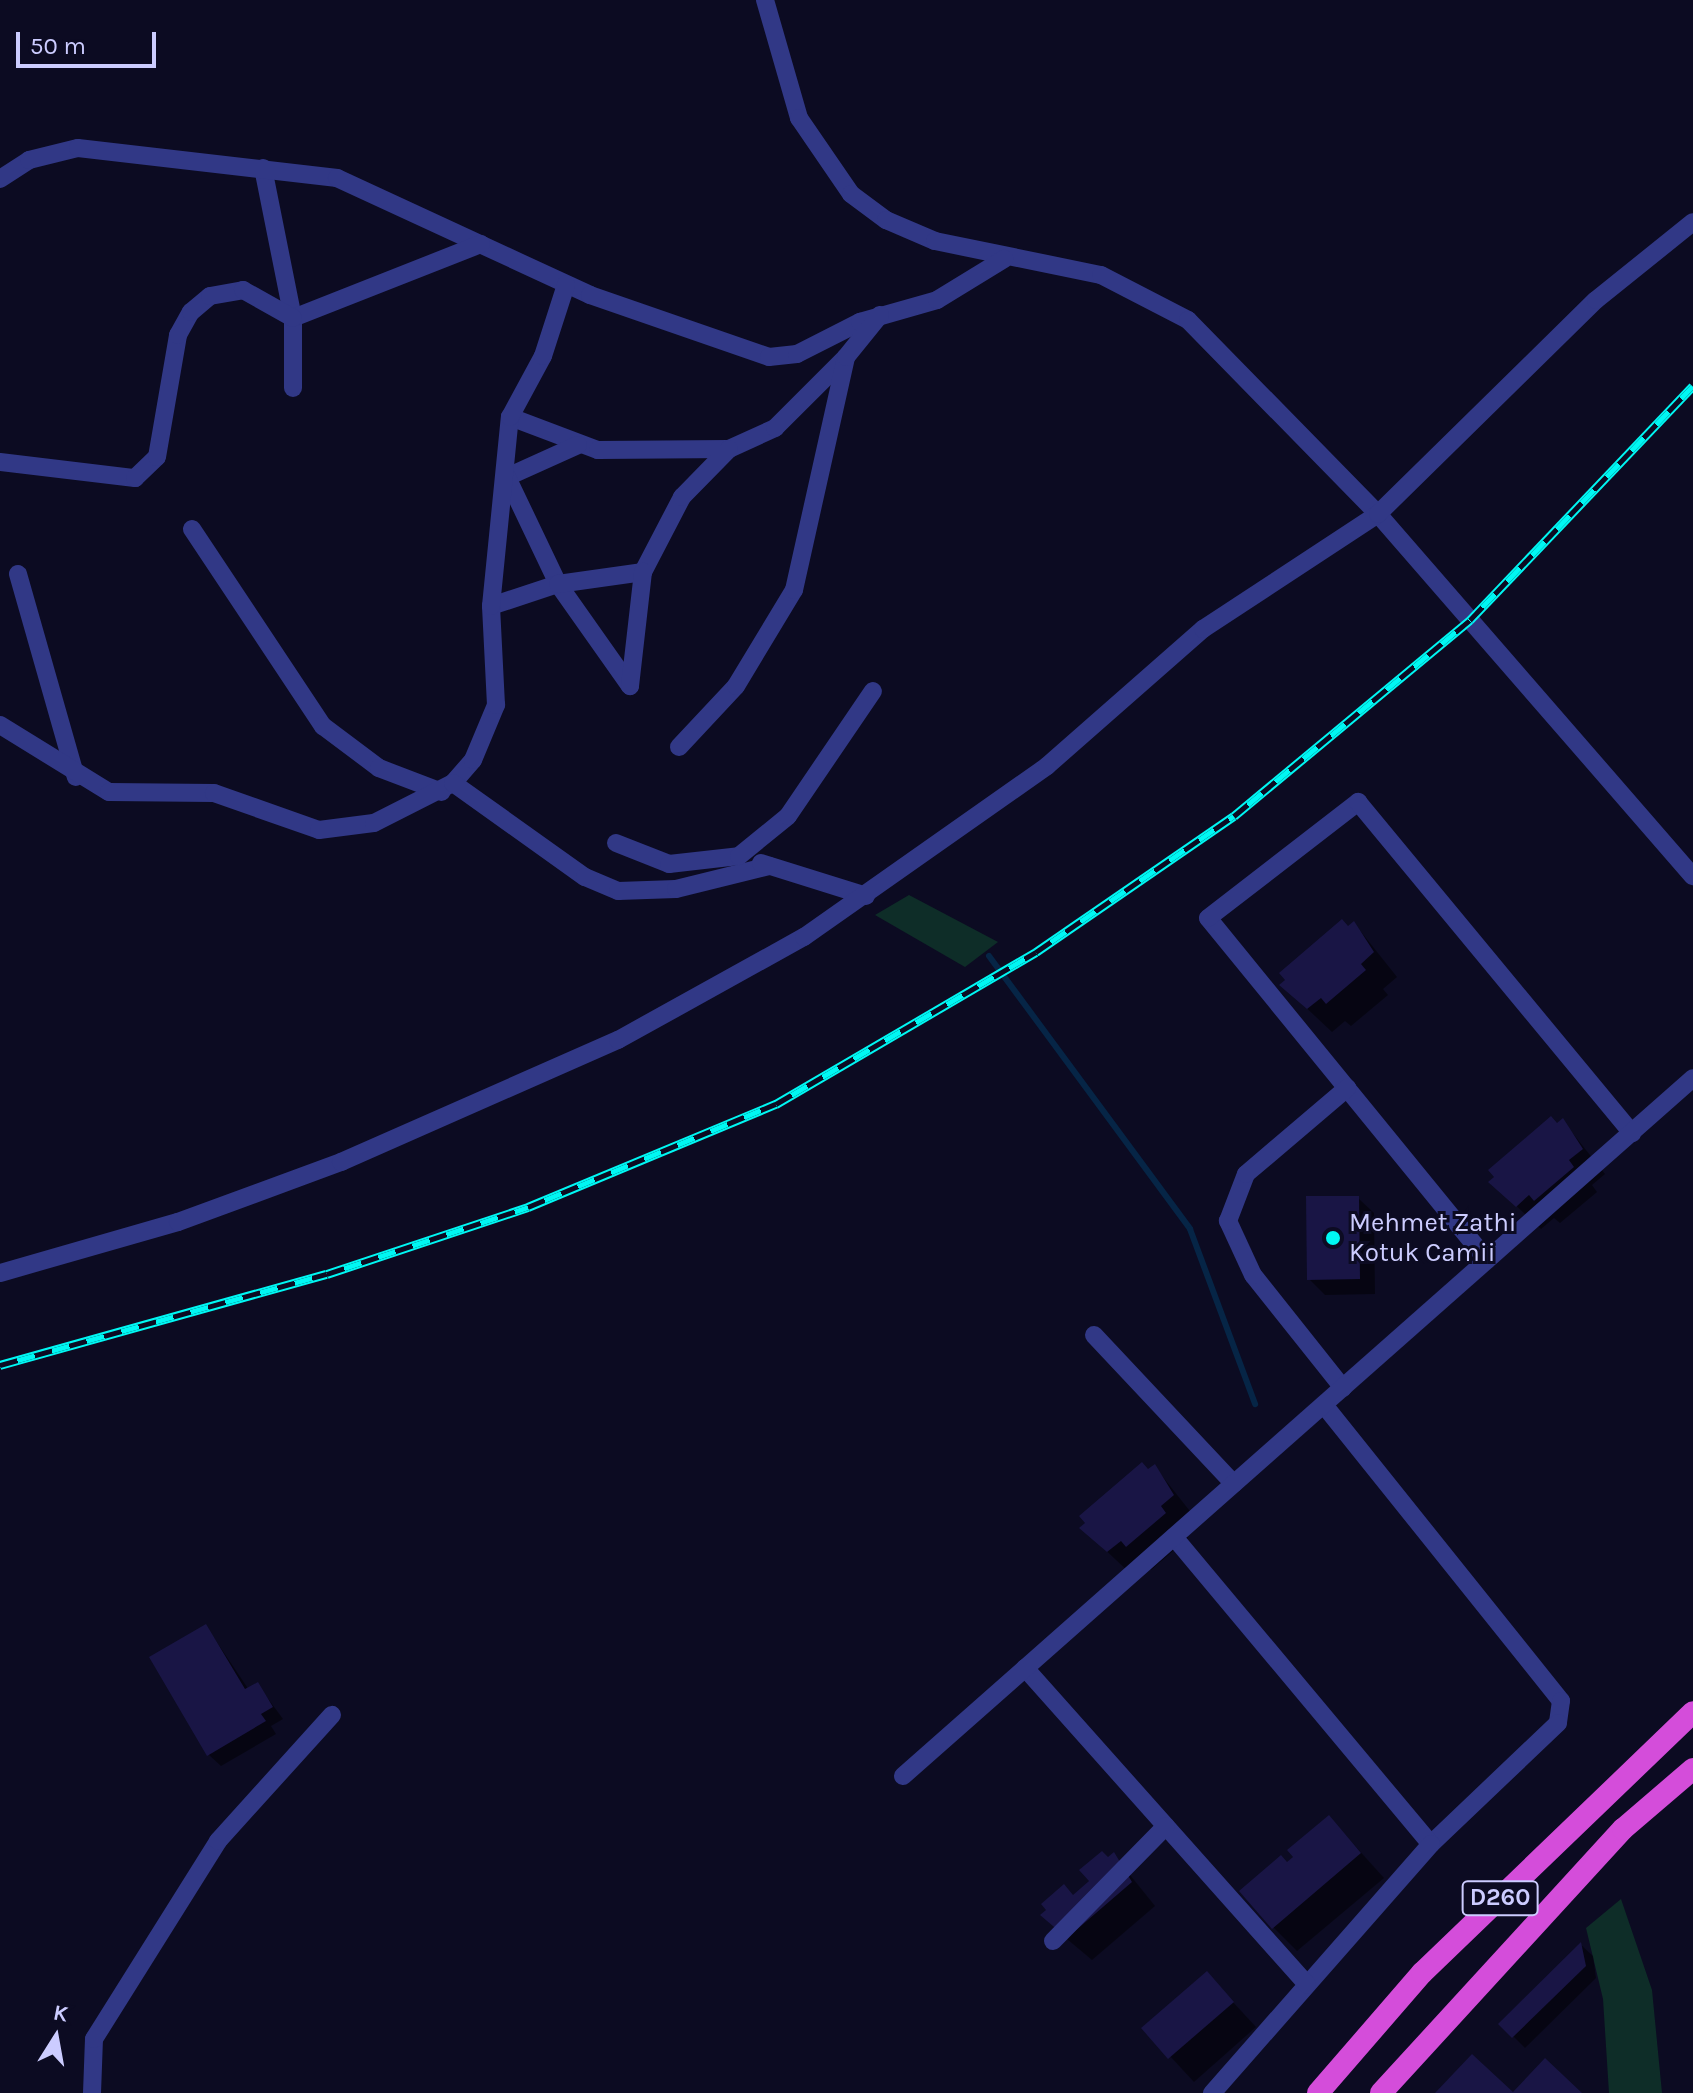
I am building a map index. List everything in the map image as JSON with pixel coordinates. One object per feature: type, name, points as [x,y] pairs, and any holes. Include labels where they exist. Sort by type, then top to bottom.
[{"type":"highway","name":"D260","points":[[1318,2093],[1422,1973],[1693,1712]]},
{"type":"highway","name":"D260","points":[[1381,2093],[1623,1829],[1693,1769]]},
{"type":"street","points":[[765,0],[799,118],[842,185],[906,230],[1004,259],[1101,275],[1168,306],[1207,336],[1378,514],[1693,876]]},
{"type":"street","points":[[0,179],[29,160],[78,148],[337,178],[566,285],[769,357],[797,354],[880,315],[937,300],[1004,259]]},
{"type":"street","points":[[263,168],[293,318],[293,388]]},
{"type":"street","points":[[0,1273],[237,1202],[548,1072],[728,982],[866,896],[1047,766],[1203,629],[1378,514],[1596,300],[1693,222]]},
{"type":"street","points":[[293,318],[481,244]]},
{"type":"street","points":[[0,725],[76,777],[124,794],[214,793],[332,831],[374,823],[447,788],[473,760],[496,705],[491,606],[507,477],[510,417],[543,356],[566,285]]},
{"type":"street","points":[[0,462],[135,478],[157,457],[178,335],[191,312],[234,289],[259,295],[293,318]]},
{"type":"street","points":[[507,477],[558,584],[630,686],[643,572],[682,497],[729,449],[775,428],[846,357],[880,315]]},
{"type":"street","points":[[679,747],[736,686],[794,590],[846,357]]},
{"type":"street","points":[[510,417],[578,445],[639,454],[729,449]]},
{"type":"street","points":[[507,477],[578,445]]},
{"type":"street","points":[[192,529],[323,726],[379,768],[447,788],[585,877],[618,891],[676,889],[769,866]]},
{"type":"street","points":[[491,606],[558,584],[643,572]]},
{"type":"street","points":[[18,574],[76,777]]},
{"type":"street","points":[[739,856],[788,816],[873,691]]},
{"type":"street","points":[[1487,1260],[1208,918],[1358,802],[1632,1133]]},
{"type":"street","points":[[616,843],[669,864],[739,856],[866,896]]},
{"type":"street","points":[[903,1776],[1693,1078]]},
{"type":"street","points":[[1343,1388],[1253,1275],[1228,1221],[1246,1174],[1347,1088]]},
{"type":"street","points":[[1094,1335],[1234,1484]]},
{"type":"street","points":[[1212,2093],[1431,1844],[1558,1723],[1561,1701],[1324,1405]]},
{"type":"street","points":[[1174,1537],[1431,1844]]},
{"type":"street","points":[[1025,1668],[1307,1984]]},
{"type":"street","points":[[92,2093],[94,2039],[218,1841],[332,1715]]},
{"type":"street","points":[[1053,1941],[1166,1826]]},
{"type":"green space","points":[[909,895],[998,942],[965,967],[875,915]]},
{"type":"green space","points":[[1621,1899],[1652,1990],[1662,2093],[1609,2093],[1603,1999],[1586,1928]]},
{"type":"building","points":[[1342,919],[1348,926],[1354,921],[1374,952],[1361,964],[1366,970],[1326,1004],[1321,998],[1307,1009],[1279,985],[1285,980],[1279,973]]},
{"type":"building","points":[[1551,1116],[1557,1123],[1563,1118],[1583,1149],[1569,1160],[1574,1167],[1534,1201],[1529,1195],[1516,1207],[1488,1182],[1494,1177],[1488,1170]]},
{"type":"building","name":"Mehmet Zathi Kotuk Camii","points":[[1306,1196],[1359,1196],[1360,1279],[1307,1280]]},
{"type":"building","points":[[1142,1462],[1148,1469],[1155,1464],[1174,1495],[1161,1506],[1166,1513],[1126,1547],[1121,1541],[1107,1552],[1079,1528],[1085,1523],[1079,1516]]},
{"type":"building","points":[[206,1624],[245,1689],[258,1682],[273,1707],[261,1714],[266,1721],[207,1756],[149,1657]]},
{"type":"building","points":[[1329,1815],[1361,1853],[1272,1929],[1239,1891],[1281,1855],[1287,1862],[1293,1857],[1287,1850]]},
{"type":"building","points":[[1102,1851],[1108,1857],[1114,1852],[1132,1882],[1067,1938],[1040,1915],[1046,1910],[1041,1904],[1064,1884],[1073,1895],[1089,1881],[1079,1870]]},
{"type":"building","points":[[1581,1942],[1586,1966],[1512,2038],[1498,2024]]},
{"type":"building","points":[[1207,1971],[1234,2002],[1168,2059],[1141,2028]]},
{"type":"building","points":[[1472,2054],[1513,2092],[1545,2058],[1582,2093],[1435,2093]]},
{"type":"waterway","points":[[989,956],[1190,1229],[1255,1404]]},
{"type":"railway","points":[[0,1365],[327,1274],[528,1207],[776,1104],[1036,952],[1234,816],[1470,620],[1693,386]]},
{"type":"place","name":"Mehmet Zathi Kotuk Camii","points":[[1333,1238]]}]
